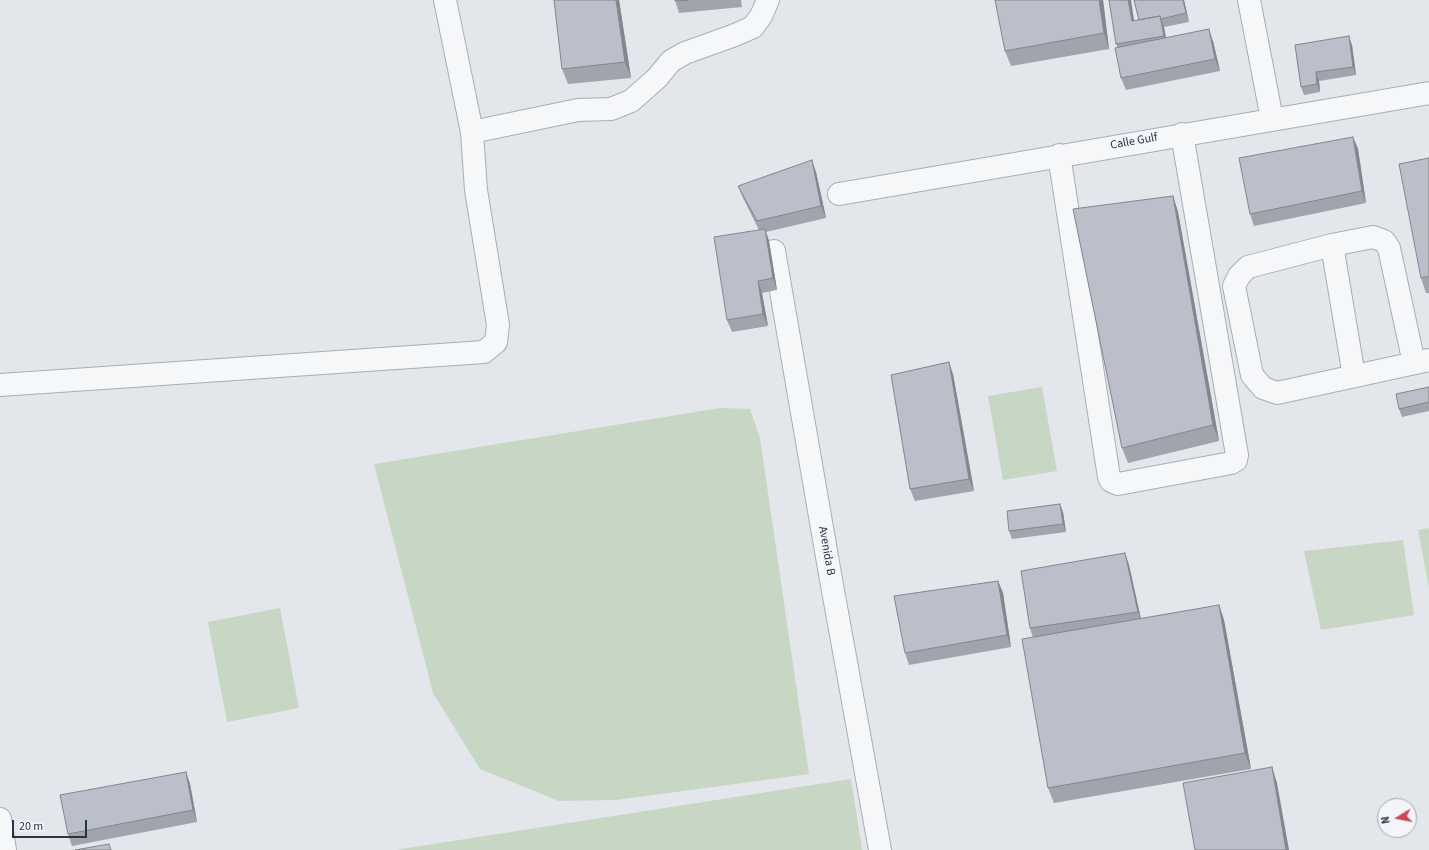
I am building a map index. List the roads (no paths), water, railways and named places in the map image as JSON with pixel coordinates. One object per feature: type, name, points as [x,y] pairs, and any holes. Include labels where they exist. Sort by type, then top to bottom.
[{"type":"street","points":[[0,385],[484,352],[496,342],[498,325],[476,190],[472,132],[445,0]]},
{"type":"street","points":[[472,132],[578,110],[611,109],[631,101],[657,78],[671,61],[685,53],[753,27],[761,16],[768,0]]},
{"type":"street","points":[[1249,0],[1272,119]]},
{"type":"street","name":"Calle Gulf","points":[[839,194],[1429,92]]},
{"type":"street","points":[[1059,155],[1109,477],[1111,481],[1118,484],[1231,463],[1236,460],[1237,454],[1182,134]]},
{"type":"street","points":[[1373,237],[1384,241],[1389,248],[1422,361],[1277,393],[1262,388],[1252,375],[1234,286],[1239,276],[1248,267],[1332,245],[1373,237]]},
{"type":"street","points":[[1332,245],[1354,376]]},
{"type":"street","name":"Avenida B","points":[[774,251],[880,850]]},
{"type":"street","points":[[0,819],[5,850]]}]
